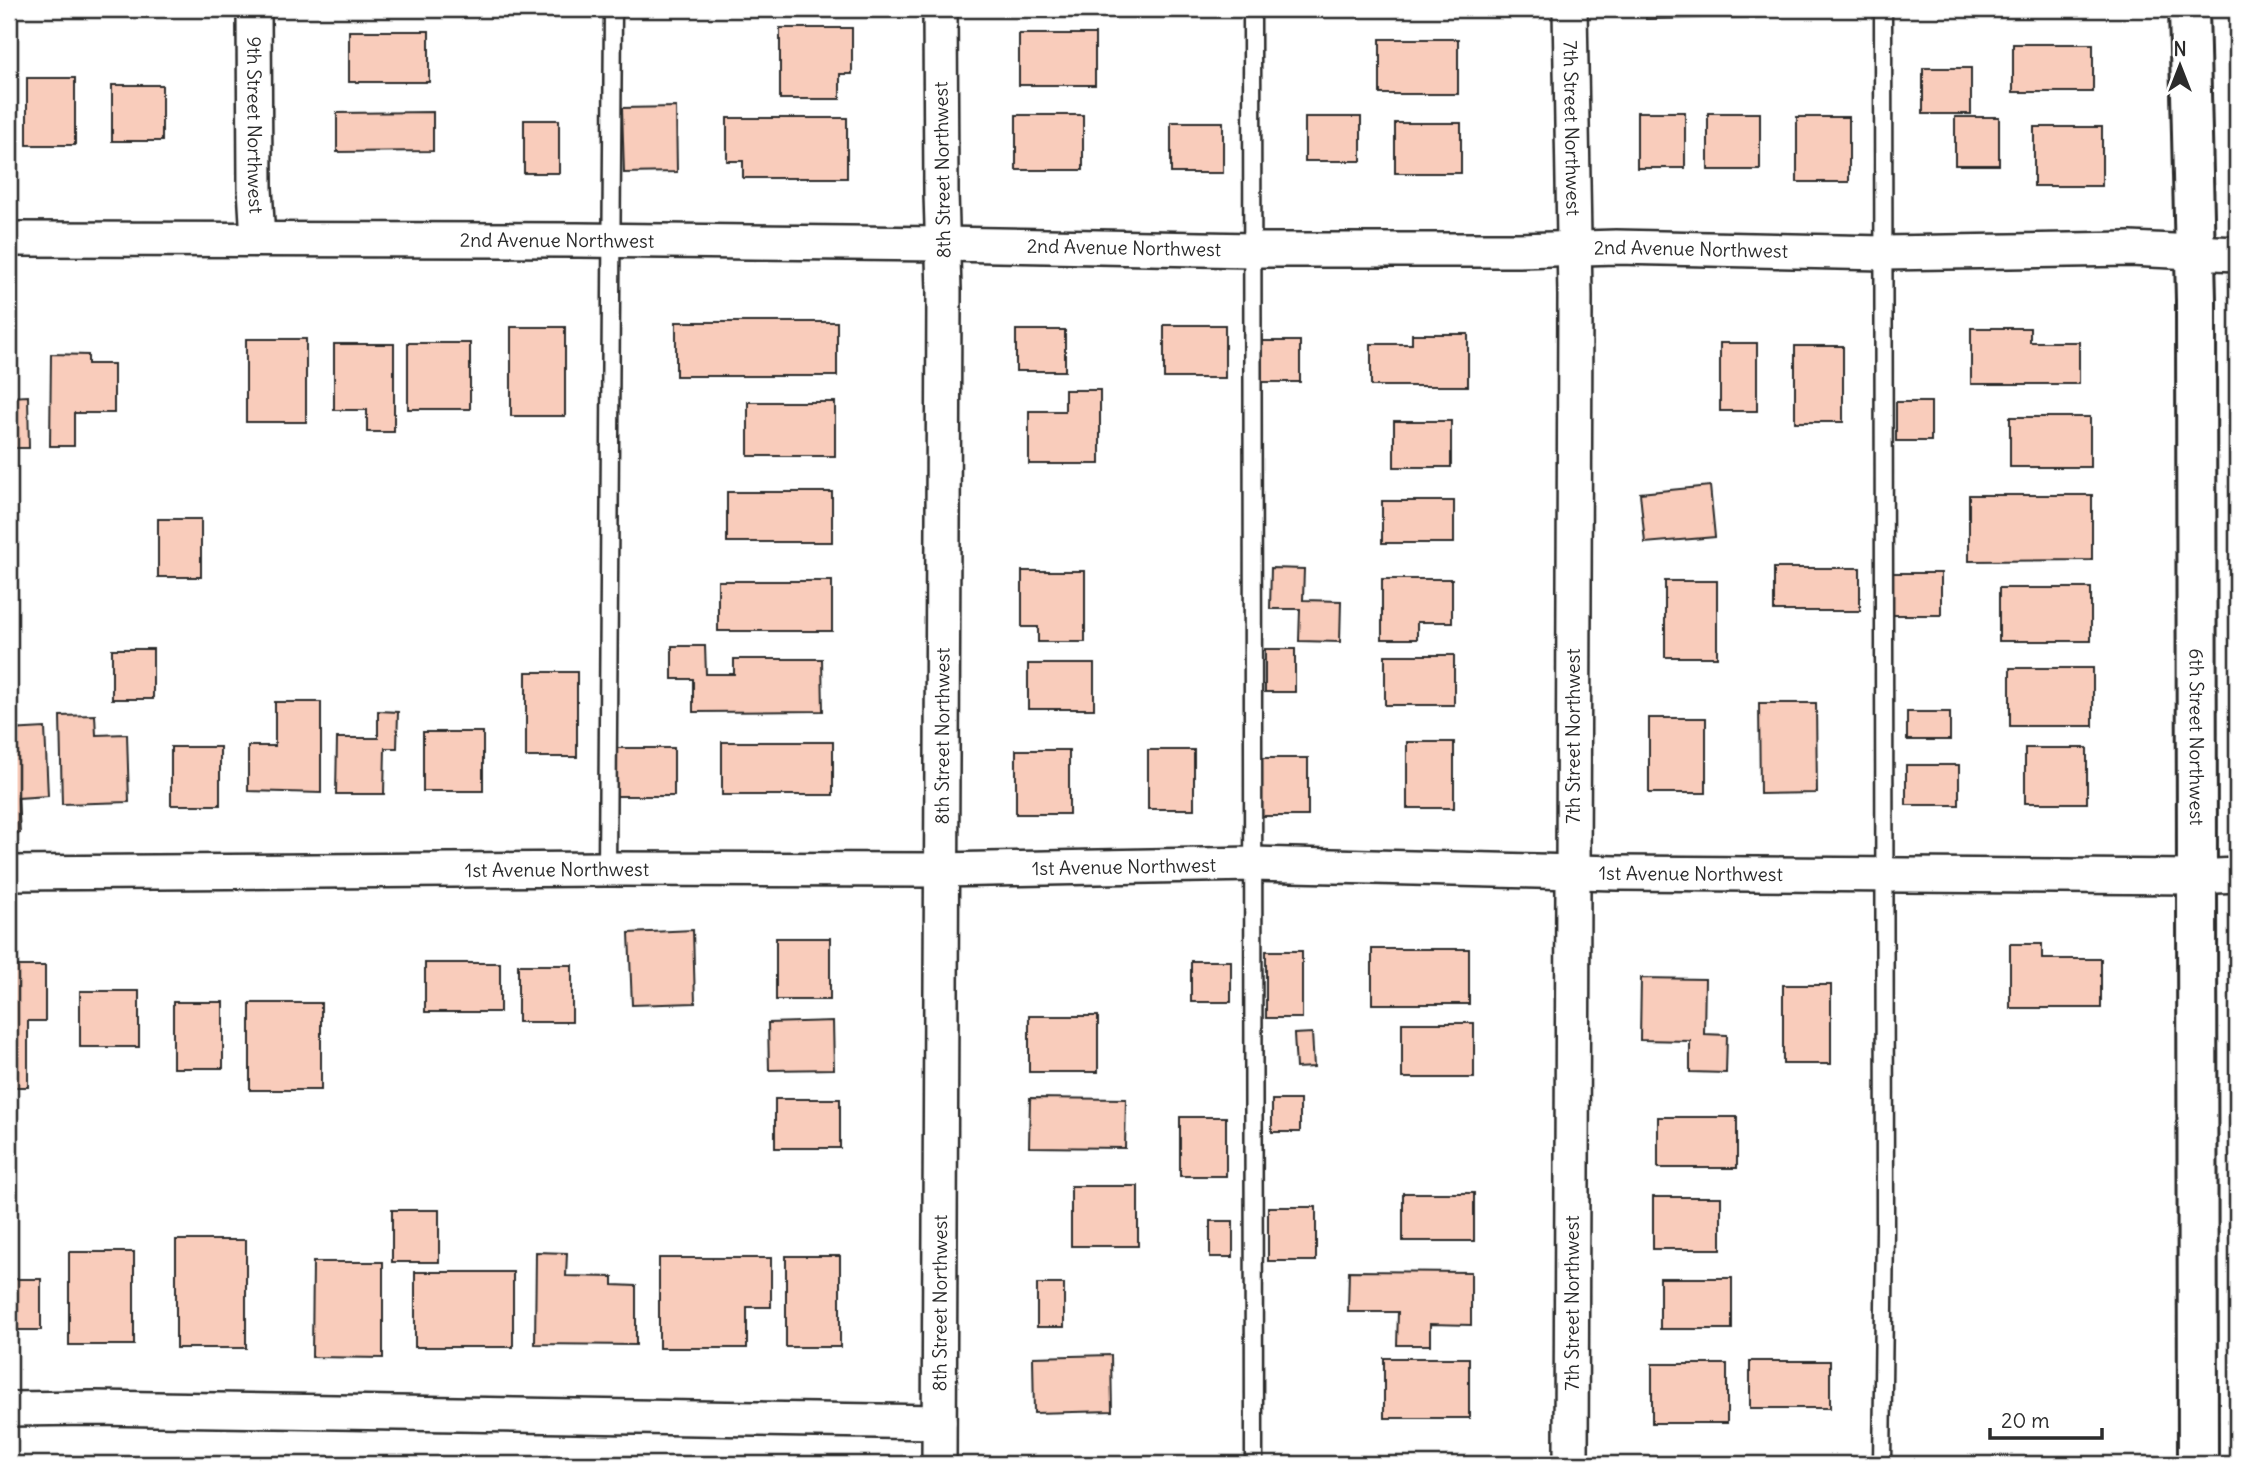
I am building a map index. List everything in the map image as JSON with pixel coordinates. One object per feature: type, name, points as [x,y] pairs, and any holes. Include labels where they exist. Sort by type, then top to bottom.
[{"type":"street","name":"9th Street Northwest","points":[[254,9],[255,188],[258,239]]},
{"type":"street","name":"8th Street Northwest","points":[[939,1464],[944,305],[940,9]]},
{"type":"street","name":"7th Street Northwest","points":[[1570,9],[1575,296],[1571,1464]]},
{"type":"street","name":"6th Street Northwest","points":[[2189,9],[2196,300],[2197,1464]]},
{"type":"street","name":"2nd Avenue Northwest","points":[[9,239],[612,241],[1253,250],[1573,248],[1884,253],[2130,249],[2237,254]]},
{"type":"street","name":"1st Avenue Northwest","points":[[9,873],[941,870],[1254,864],[1572,872],[2196,877],[2237,875]]},
{"type":"street","points":[[9,1409],[939,1422]]},
{"type":"lane","points":[[607,869],[613,9]]},
{"type":"lane","points":[[1252,9],[1254,1464]]},
{"type":"lane","points":[[1882,1464],[1885,1229],[1883,9]]},
{"type":"building","points":[[451,9],[490,9],[490,12],[451,12]]},
{"type":"building","points":[[739,9],[837,9],[837,12],[739,12]]},
{"type":"building","points":[[1646,9],[1762,9],[1762,17],[1646,19]]},
{"type":"building","points":[[780,28],[852,28],[852,74],[840,74],[840,99],[780,99]]},
{"type":"building","points":[[349,31],[429,31],[429,82],[349,82]]},
{"type":"building","points":[[1019,34],[1095,34],[1095,85],[1019,85]]},
{"type":"building","points":[[1380,39],[1458,39],[1458,94],[1380,94]]},
{"type":"building","points":[[2013,44],[2093,44],[2093,92],[2013,92]]},
{"type":"building","points":[[1923,68],[1971,68],[1971,114],[1923,114]]},
{"type":"building","points":[[27,78],[75,78],[75,145],[27,145]]},
{"type":"building","points":[[112,85],[162,85],[162,141],[112,141]]},
{"type":"building","points":[[676,107],[677,172],[624,173],[622,108]]},
{"type":"building","points":[[433,112],[433,151],[337,152],[337,113]]},
{"type":"building","points":[[1637,112],[1685,112],[1685,168],[1637,168]]},
{"type":"building","points":[[1708,113],[1760,113],[1760,170],[1708,170]]},
{"type":"building","points":[[1016,115],[1083,115],[1083,170],[1016,170]]},
{"type":"building","points":[[1305,117],[1361,117],[1361,161],[1305,161]]},
{"type":"building","points":[[1797,117],[1849,117],[1849,182],[1797,182]]},
{"type":"building","points":[[1955,117],[1999,117],[1999,165],[1955,165]]},
{"type":"building","points":[[727,118],[847,118],[847,178],[743,178],[743,161],[727,161]]},
{"type":"building","points":[[524,120],[559,120],[559,173],[524,173]]},
{"type":"building","points":[[1171,122],[1223,122],[1223,173],[1171,173]]},
{"type":"building","points":[[1395,123],[1461,123],[1461,173],[1395,173]]},
{"type":"building","points":[[2034,127],[2102,127],[2102,186],[2034,186]]},
{"type":"building","points":[[676,322],[837,322],[837,376],[676,376]]},
{"type":"building","points":[[1164,325],[1225,325],[1225,378],[1164,378]]},
{"type":"building","points":[[511,327],[565,327],[565,416],[511,416]]},
{"type":"building","points":[[1971,328],[2030,328],[2030,342],[2079,342],[2079,384],[1971,384]]},
{"type":"building","points":[[1016,330],[1065,330],[1065,371],[1016,371]]},
{"type":"building","points":[[1412,334],[1468,334],[1468,386],[1371,386],[1371,344],[1412,344]]},
{"type":"building","points":[[246,339],[306,339],[306,422],[246,422]]},
{"type":"building","points":[[1262,341],[1300,341],[1300,382],[1262,382]]},
{"type":"building","points":[[408,343],[470,343],[470,409],[408,409]]},
{"type":"building","points":[[1720,343],[1757,343],[1757,411],[1720,411]]},
{"type":"building","points":[[334,344],[394,344],[394,432],[367,432],[367,410],[334,410]]},
{"type":"building","points":[[1795,346],[1843,346],[1843,422],[1795,422]]},
{"type":"building","points":[[51,354],[88,355],[88,364],[114,364],[114,413],[74,413],[74,446],[50,446]]},
{"type":"building","points":[[1065,390],[1100,390],[1100,464],[1029,464],[1029,411],[1065,411]]},
{"type":"building","points":[[28,396],[29,448],[9,448],[9,397]]},
{"type":"building","points":[[748,402],[835,402],[835,456],[748,456]]},
{"type":"building","points":[[1896,402],[1931,402],[1931,441],[1896,441]]},
{"type":"building","points":[[2010,417],[2090,417],[2090,467],[2010,467]]},
{"type":"building","points":[[1394,421],[1451,421],[1451,467],[1394,467]]},
{"type":"building","points":[[1710,486],[1715,537],[1645,543],[1640,493]]},
{"type":"building","points":[[727,492],[832,492],[832,542],[727,542]]},
{"type":"building","points":[[1969,495],[2092,495],[2092,560],[1969,561]]},
{"type":"building","points":[[1382,501],[1454,501],[1454,543],[1382,543]]},
{"type":"building","points":[[158,519],[201,519],[201,577],[158,577]]},
{"type":"building","points":[[1271,568],[1304,569],[1303,600],[1341,601],[1340,642],[1299,641],[1300,609],[1270,609]]},
{"type":"building","points":[[1774,568],[1860,568],[1860,611],[1774,611]]},
{"type":"building","points":[[1022,571],[1085,571],[1085,642],[1038,642],[1038,627],[1022,627]]},
{"type":"building","points":[[1891,573],[1941,573],[1941,615],[1891,615]]},
{"type":"building","points":[[1382,579],[1452,579],[1452,622],[1417,622],[1417,639],[1382,639]]},
{"type":"building","points":[[718,581],[832,581],[832,631],[718,631]]},
{"type":"building","points":[[1665,581],[1717,581],[1717,657],[1665,657]]},
{"type":"building","points":[[1999,588],[2091,588],[2091,641],[1999,641]]},
{"type":"building","points":[[672,646],[705,646],[706,674],[734,674],[734,659],[822,659],[823,711],[693,712],[693,679],[672,679]]},
{"type":"building","points":[[112,649],[153,649],[153,699],[112,699]]},
{"type":"building","points":[[1265,649],[1295,649],[1295,692],[1265,692]]},
{"type":"building","points":[[1385,655],[1454,655],[1454,705],[1385,705]]},
{"type":"building","points":[[1028,664],[1094,664],[1094,709],[1028,709]]},
{"type":"building","points":[[2010,668],[2093,668],[2093,726],[2010,726]]},
{"type":"building","points":[[526,672],[577,672],[577,757],[526,757]]},
{"type":"building","points":[[275,702],[321,702],[321,793],[248,791],[248,746],[275,746]]},
{"type":"building","points":[[1759,703],[1816,703],[1817,793],[1760,794]]},
{"type":"building","points":[[378,711],[398,712],[397,748],[385,748],[384,794],[336,794],[337,738],[378,738]]},
{"type":"building","points":[[1907,712],[1950,712],[1950,740],[1907,740]]},
{"type":"building","points":[[95,715],[96,735],[127,734],[129,802],[62,804],[60,716]]},
{"type":"building","points":[[1649,718],[1706,718],[1706,793],[1649,793]]},
{"type":"building","points":[[45,728],[48,796],[18,798],[20,833],[9,834],[9,730]]},
{"type":"building","points":[[423,732],[483,732],[483,791],[423,791]]},
{"type":"building","points":[[722,742],[833,742],[833,795],[722,795]]},
{"type":"building","points":[[1407,742],[1454,742],[1454,808],[1407,808]]},
{"type":"building","points":[[171,747],[220,747],[220,805],[171,805]]},
{"type":"building","points":[[617,748],[674,748],[674,796],[617,796]]},
{"type":"building","points":[[2025,748],[2087,748],[2087,803],[2025,803]]},
{"type":"building","points":[[1016,750],[1069,750],[1069,814],[1016,814]]},
{"type":"building","points":[[1148,750],[1194,750],[1194,809],[1148,809]]},
{"type":"building","points":[[1261,758],[1308,758],[1308,816],[1261,816]]},
{"type":"building","points":[[1906,765],[1959,765],[1959,805],[1906,805]]},
{"type":"building","points":[[693,930],[695,1003],[632,1005],[629,933]]},
{"type":"building","points":[[776,938],[830,938],[830,1000],[776,1000]]},
{"type":"building","points":[[2010,944],[2042,944],[2042,959],[2101,959],[2101,1008],[2010,1008]]},
{"type":"building","points":[[1372,949],[1469,949],[1469,1004],[1372,1004]]},
{"type":"building","points":[[1266,951],[1302,951],[1302,1018],[1266,1018]]},
{"type":"building","points":[[1191,961],[1231,961],[1231,1002],[1191,1002]]},
{"type":"building","points":[[425,963],[500,963],[500,1012],[425,1012]]},
{"type":"building","points":[[518,965],[572,965],[572,1022],[518,1022]]},
{"type":"building","points":[[9,966],[45,966],[45,1021],[28,1021],[28,1087],[9,1087]]},
{"type":"building","points":[[1641,978],[1705,979],[1704,1034],[1727,1035],[1726,1073],[1690,1072],[1690,1041],[1640,1040]]},
{"type":"building","points":[[1783,985],[1831,985],[1831,1064],[1783,1064]]},
{"type":"building","points":[[80,991],[139,991],[139,1047],[80,1047]]},
{"type":"building","points":[[173,1002],[223,1002],[223,1068],[173,1068]]},
{"type":"building","points":[[250,1003],[321,1003],[321,1090],[250,1090]]},
{"type":"building","points":[[1029,1016],[1098,1016],[1098,1072],[1029,1072]]},
{"type":"building","points":[[833,1021],[834,1069],[769,1070],[768,1023]]},
{"type":"building","points":[[1402,1023],[1474,1023],[1474,1078],[1402,1078]]},
{"type":"building","points":[[1312,1033],[1314,1067],[1296,1068],[1294,1034]]},
{"type":"building","points":[[1030,1098],[1126,1099],[1125,1148],[1029,1147]]},
{"type":"building","points":[[775,1099],[840,1099],[840,1148],[775,1148]]},
{"type":"building","points":[[1272,1100],[1300,1100],[1300,1132],[1272,1132]]},
{"type":"building","points":[[1180,1117],[1226,1117],[1226,1176],[1180,1176]]},
{"type":"building","points":[[1658,1117],[1737,1117],[1737,1168],[1658,1168]]},
{"type":"building","points":[[1071,1186],[1138,1186],[1138,1246],[1071,1246]]},
{"type":"building","points":[[1403,1193],[1474,1193],[1474,1241],[1403,1241]]},
{"type":"building","points":[[1653,1197],[1721,1197],[1721,1249],[1653,1249]]},
{"type":"building","points":[[1268,1207],[1316,1207],[1316,1261],[1268,1261]]},
{"type":"building","points":[[392,1210],[439,1210],[439,1262],[392,1262]]},
{"type":"building","points":[[1210,1221],[1233,1221],[1233,1257],[1210,1257]]},
{"type":"building","points":[[176,1240],[246,1240],[246,1348],[176,1348]]},
{"type":"building","points":[[69,1252],[134,1252],[134,1345],[69,1345]]},
{"type":"building","points":[[536,1252],[567,1253],[566,1276],[613,1277],[613,1285],[636,1286],[636,1345],[535,1344]]},
{"type":"building","points":[[786,1256],[840,1256],[840,1347],[786,1347]]},
{"type":"building","points":[[659,1258],[771,1258],[771,1307],[747,1307],[747,1348],[659,1348]]},
{"type":"building","points":[[313,1262],[383,1262],[383,1358],[312,1357]]},
{"type":"building","points":[[1349,1271],[1471,1272],[1471,1325],[1430,1324],[1430,1345],[1397,1345],[1398,1312],[1348,1312]]},
{"type":"building","points":[[415,1272],[513,1272],[513,1347],[415,1347]]},
{"type":"building","points":[[1660,1278],[1732,1278],[1732,1329],[1660,1329]]},
{"type":"building","points":[[9,1279],[41,1279],[41,1330],[9,1330]]},
{"type":"building","points":[[1037,1284],[1064,1284],[1064,1327],[1037,1327]]},
{"type":"building","points":[[1111,1355],[1112,1411],[1034,1413],[1033,1357]]},
{"type":"building","points":[[1384,1358],[1469,1358],[1469,1418],[1384,1418]]},
{"type":"building","points":[[1750,1361],[1830,1361],[1830,1408],[1750,1408]]},
{"type":"building","points":[[1652,1364],[1727,1364],[1727,1423],[1652,1423]]}]
